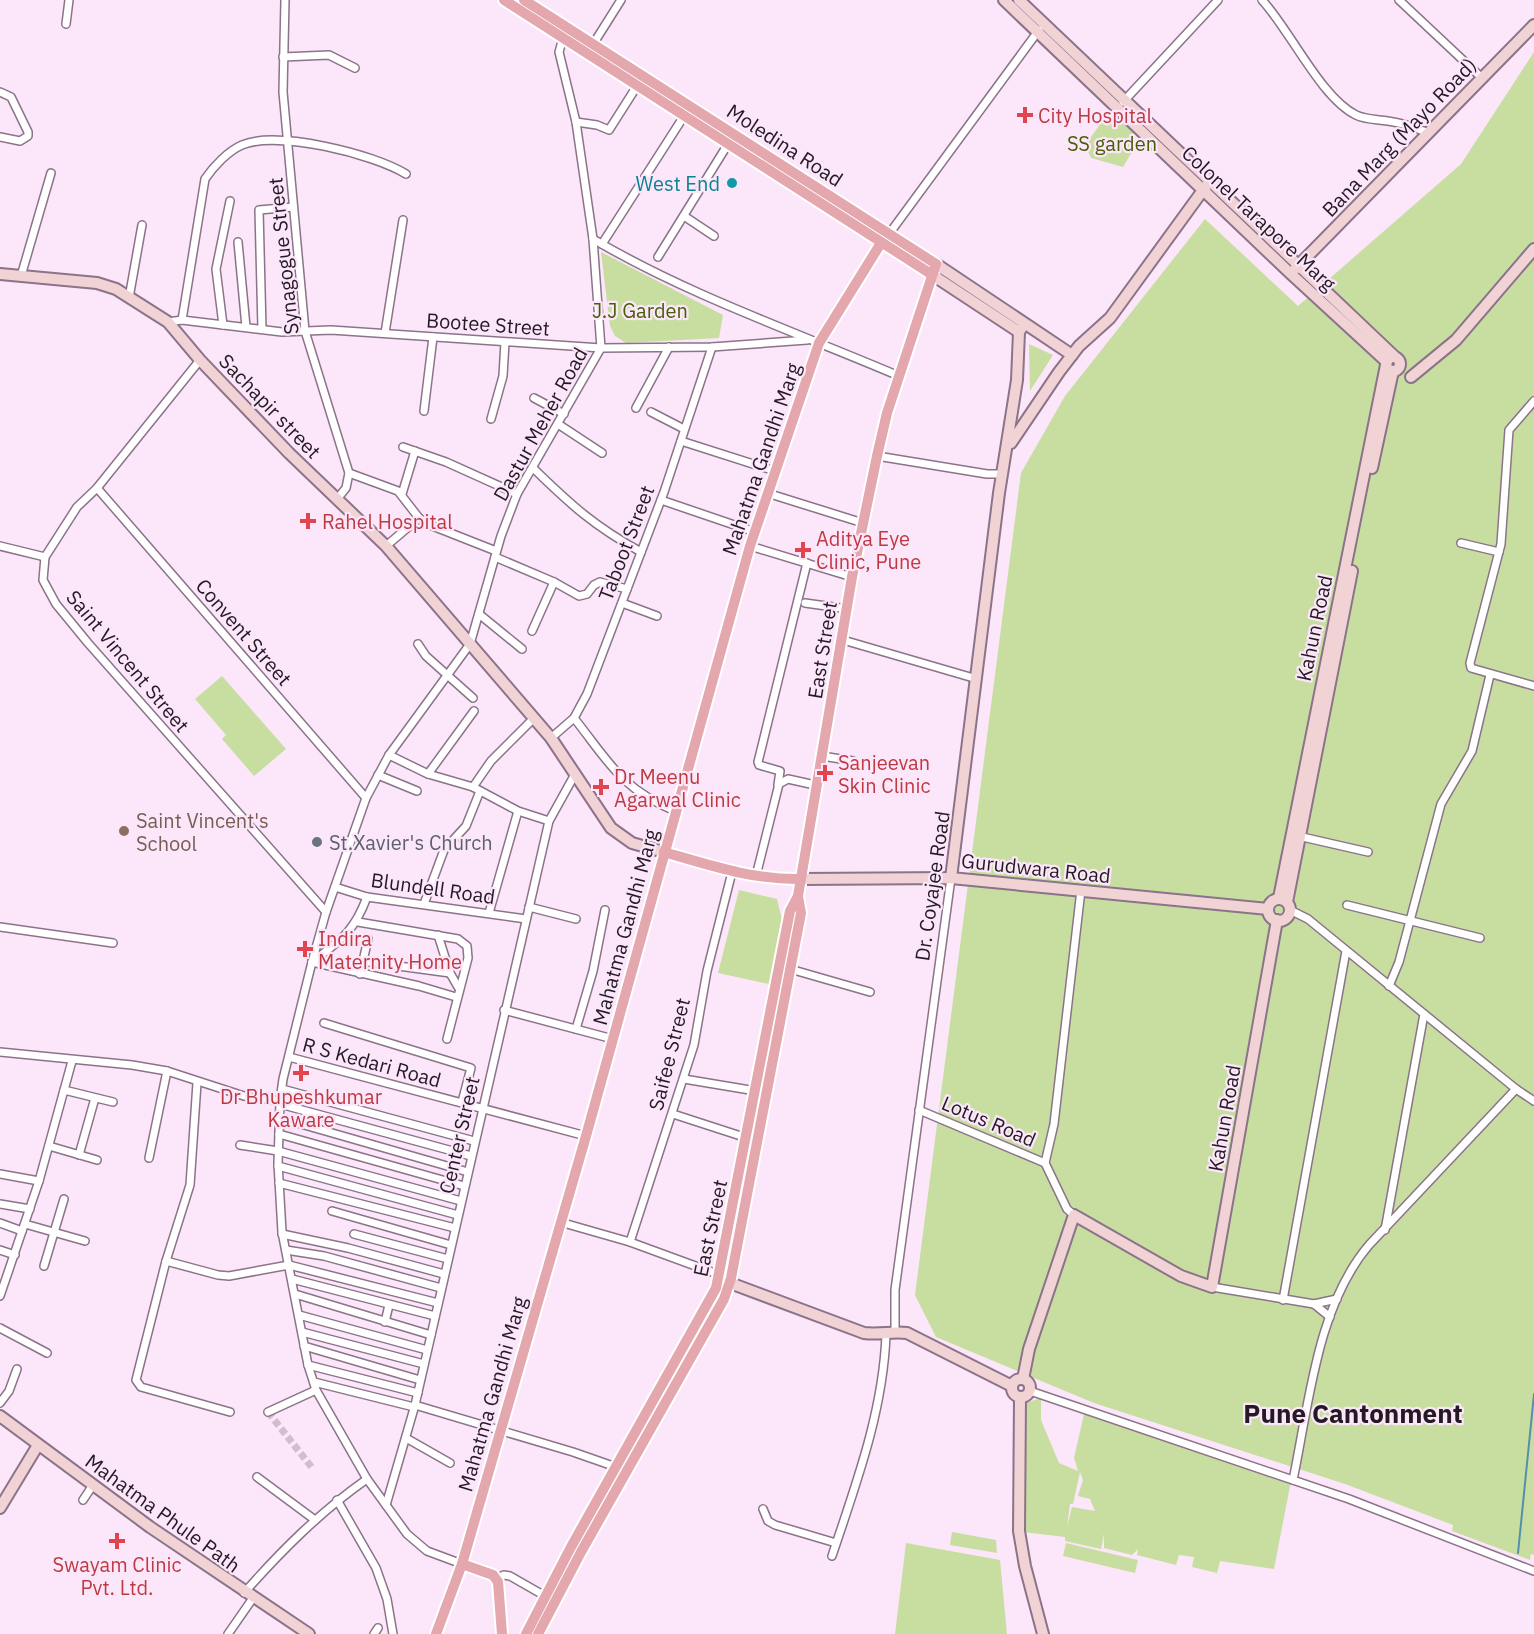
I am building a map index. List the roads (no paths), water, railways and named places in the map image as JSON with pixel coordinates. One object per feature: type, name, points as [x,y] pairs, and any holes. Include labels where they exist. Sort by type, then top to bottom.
[{"type":"main road","name":"Moledina Road","points":[[504,0],[881,243],[933,269]]},
{"type":"main road","name":"Moledina Road","points":[[525,0],[890,234],[933,269]]},
{"type":"main road","name":"Mahatma Gandhi Marg","points":[[436,1634],[462,1564],[586,1136],[750,546],[819,344],[881,243]]},
{"type":"main road","name":"East Street","points":[[538,1634],[694,1331],[720,1275],[790,911],[798,896],[852,577],[886,413],[933,269]]},
{"type":"main road","points":[[664,852],[732,872],[776,880],[801,879]]},
{"type":"main road","name":"East Street","points":[[526,1634],[545,1596],[724,1299],[730,1283],[801,913],[798,896]]},
{"type":"main road","points":[[462,1564],[493,1575],[496,1579],[502,1634]]},
{"type":"street","points":[[66,24],[69,0]]},
{"type":"street","name":"Synagogue Street","points":[[285,0],[283,57],[287,140],[305,331],[349,473]]},
{"type":"street","points":[[587,54],[621,0]]},
{"type":"street","name":"Colonel Tarapore Marg","points":[[1004,0],[1041,28],[1393,365],[1411,376],[1456,340],[1534,249]]},
{"type":"street","name":"Colonel Tarapore Marg","points":[[1019,0],[1041,28]]},
{"type":"street","points":[[1121,104],[1218,0]]},
{"type":"street","points":[[1262,0],[1277,17],[1321,81],[1345,107],[1368,119],[1404,124],[1428,133]]},
{"type":"street","points":[[1399,0],[1482,78]]},
{"type":"street","name":"Bana Marg (Mayo Road)","points":[[1294,270],[1534,25]]},
{"type":"street","points":[[890,234],[1041,28]]},
{"type":"street","name":"Dastur Meher Road","points":[[462,1564],[427,1551],[407,1534],[367,1479],[315,1386],[308,1365],[282,1234],[278,1166],[280,1103],[289,1057],[326,912],[366,798],[389,755],[470,644],[495,554],[517,494],[601,348],[593,239],[576,122],[559,52],[563,38]]},
{"type":"street","points":[[283,57],[329,55],[354,68]]},
{"type":"street","points":[[576,122],[597,125],[609,130],[637,86]]},
{"type":"street","points":[[0,92],[11,97],[28,132],[28,136],[20,141],[0,137]]},
{"type":"street","points":[[602,244],[684,116]]},
{"type":"street","points":[[182,320],[205,179],[213,168],[241,145],[287,140],[345,151],[406,174]]},
{"type":"street","points":[[658,257],[728,144]]},
{"type":"street","points":[[21,276],[51,172]]},
{"type":"street","points":[[1009,445],[1076,350],[1110,318],[1206,186]]},
{"type":"street","points":[[223,324],[216,269],[230,201]]},
{"type":"street","points":[[262,329],[259,210],[293,207]]},
{"type":"street","points":[[684,216],[714,236]]},
{"type":"street","points":[[385,333],[403,220]]},
{"type":"street","points":[[129,298],[142,225]]},
{"type":"street","points":[[593,239],[640,267],[807,340],[899,376]]},
{"type":"street","points":[[238,242],[246,327]]},
{"type":"street","points":[[933,269],[1022,328],[1076,350]]},
{"type":"street","name":"Sachapir street","points":[[0,274],[97,283],[116,290],[168,322],[200,360],[386,546],[470,644]]},
{"type":"street","name":"Bootee Street","points":[[168,322],[182,320],[262,329],[385,333],[601,348],[712,347],[807,340]]},
{"type":"street","name":"Dr. Coyajee Road","points":[[832,1557],[868,1449],[891,1333],[1003,474],[1009,445],[1022,328]]},
{"type":"street","points":[[424,411],[433,337]]},
{"type":"street","points":[[490,419],[503,376],[505,342]]},
{"type":"street","points":[[636,408],[669,347]]},
{"type":"street","name":"Taboot Street","points":[[551,738],[574,718],[587,694],[661,501],[712,347]]},
{"type":"street","points":[[0,546],[45,557],[77,507],[97,488],[200,360]]},
{"type":"street","name":"Kahun Road","points":[[1285,904],[1393,365]]},
{"type":"street","name":"Kahun Road","points":[[1285,904],[1393,365]]},
{"type":"street","points":[[534,398],[564,414]]},
{"type":"street","points":[[1015,398],[1029,407],[1036,406]]},
{"type":"street","points":[[1534,401],[1509,430],[1505,512],[1499,552],[1470,663],[1471,668],[1490,675],[1534,686]]},
{"type":"street","points":[[651,412],[684,429]]},
{"type":"street","points":[[558,424],[602,453]]},
{"type":"street","points":[[681,441],[775,471]]},
{"type":"street","points":[[403,447],[487,479],[517,494]]},
{"type":"street","points":[[402,494],[415,451]]},
{"type":"street","points":[[877,456],[987,474],[1003,474]]},
{"type":"street","points":[[533,468],[564,500],[601,529],[641,552]]},
{"type":"street","points":[[337,499],[346,488],[349,473],[398,490],[419,518],[584,596],[600,582],[627,589]]},
{"type":"street","name":"Convent Street","points":[[97,488],[366,798]]},
{"type":"street","points":[[768,493],[863,523]]},
{"type":"street","points":[[661,501],[755,532]]},
{"type":"street","points":[[386,546],[419,518]]},
{"type":"street","points":[[1461,543],[1499,552]]},
{"type":"street","points":[[750,546],[852,577]]},
{"type":"street","name":"Saint Vincent Street","points":[[45,557],[43,580],[56,604],[326,912]]},
{"type":"street","points":[[756,876],[780,771],[759,765],[758,762],[807,564]]},
{"type":"street","points":[[532,631],[554,582]]},
{"type":"street","points":[[622,603],[657,616]]},
{"type":"street","points":[[805,603],[848,609]]},
{"type":"street","points":[[479,614],[522,649]]},
{"type":"street","points":[[843,640],[977,679]]},
{"type":"street","points":[[418,644],[426,656],[473,698]]},
{"type":"street","points":[[470,644],[551,738],[574,776],[611,828],[632,843],[664,852]]},
{"type":"street","points":[[1389,986],[1410,921],[1441,804],[1472,751],[1490,675]]},
{"type":"street","points":[[428,774],[474,711]]},
{"type":"street","points":[[424,904],[444,850],[466,826],[477,789],[491,761],[534,717]]},
{"type":"street","points":[[574,718],[607,764],[629,787],[650,801],[675,811]]},
{"type":"street","points":[[389,755],[428,774],[477,789],[518,810],[549,821]]},
{"type":"street","points":[[822,756],[853,761]]},
{"type":"street","points":[[378,775],[417,791]]},
{"type":"street","name":"Center Street","points":[[387,1505],[418,1393],[549,821],[574,776]]},
{"type":"street","points":[[778,786],[788,779],[815,785]]},
{"type":"street","points":[[489,913],[518,810]]},
{"type":"street","points":[[1298,836],[1368,852]]},
{"type":"street","name":"Saifee Street","points":[[630,1242],[694,1045],[707,971],[732,872]]},
{"type":"street","name":"Gurudwara Road","points":[[801,879],[951,878],[1268,909]]},
{"type":"street","name":"Blundell Road","points":[[335,887],[367,897],[526,919]]},
{"type":"street","points":[[1081,890],[1054,1124],[1045,1163],[1067,1209],[1181,1276],[1212,1287],[1314,1304],[1337,1299]]},
{"type":"street","points":[[312,962],[358,922],[367,897]]},
{"type":"street","points":[[1285,904],[1286,918],[1277,920],[1269,915],[1270,903],[1285,904],[1308,919],[1516,1089],[1534,1101]]},
{"type":"street","points":[[1347,905],[1480,938]]},
{"type":"street","points":[[529,907],[576,919]]},
{"type":"street","points":[[576,1029],[593,971],[605,910]]},
{"type":"street","name":"Kahun Road","points":[[1212,1287],[1277,920]]},
{"type":"street","points":[[358,922],[458,939],[467,946],[468,958],[458,987],[447,1039]]},
{"type":"street","points":[[0,927],[113,943]]},
{"type":"street","points":[[438,935],[450,973],[458,987]]},
{"type":"street","points":[[360,974],[368,939]]},
{"type":"street","points":[[1283,1300],[1346,951]]},
{"type":"street","points":[[312,962],[419,986],[456,997]]},
{"type":"street","points":[[362,962],[450,973]]},
{"type":"street","points":[[790,969],[870,992]]},
{"type":"street","points":[[504,1010],[613,1039]]},
{"type":"street","points":[[1385,1230],[1424,1014]]},
{"type":"street","points":[[324,1023],[471,1068],[462,1102]]},
{"type":"street","points":[[0,1052],[72,1061],[132,1065],[167,1071],[197,1083],[280,1103],[471,1156]]},
{"type":"street","name":"R S Kedari Road","points":[[289,1057],[586,1136]]},
{"type":"street","points":[[0,1296],[50,1146],[72,1061]]},
{"type":"street","points":[[149,1158],[167,1071]]},
{"type":"street","points":[[684,1079],[756,1091]]},
{"type":"street","points":[[197,1083],[190,1185],[166,1260],[137,1384],[141,1388],[230,1412]]},
{"type":"street","points":[[282,1089],[474,1141]]},
{"type":"street","points":[[1293,1480],[1330,1317],[1358,1259],[1516,1089]]},
{"type":"street","points":[[64,1090],[113,1102]]},
{"type":"street","points":[[79,1155],[95,1098]]},
{"type":"street","name":"Lotus Road","points":[[919,1110],[1045,1163]]},
{"type":"street","points":[[673,1114],[747,1138]]},
{"type":"street","points":[[280,1118],[468,1172]]},
{"type":"street","points":[[279,1134],[464,1186]]},
{"type":"street","points":[[240,1144],[278,1151],[461,1201]]},
{"type":"street","points":[[50,1146],[97,1160]]},
{"type":"street","points":[[278,1166],[458,1215]]},
{"type":"street","points":[[0,1174],[39,1181]]},
{"type":"street","points":[[279,1183],[455,1228]]},
{"type":"street","points":[[44,1266],[64,1199]]},
{"type":"street","points":[[0,1204],[30,1209]]},
{"type":"street","points":[[332,1211],[451,1245]]},
{"type":"street","points":[[1023,1379],[1029,1349],[1074,1215]]},
{"type":"street","points":[[560,1222],[630,1242],[720,1275]]},
{"type":"street","points":[[0,1223],[85,1241]]},
{"type":"street","points":[[282,1234],[348,1248],[444,1274]]},
{"type":"street","points":[[354,1234],[448,1259]]},
{"type":"street","points":[[0,1250],[15,1255]]},
{"type":"street","points":[[286,1250],[324,1256],[441,1288]]},
{"type":"street","points":[[166,1260],[218,1275],[242,1274],[289,1265],[438,1303]]},
{"type":"street","points":[[292,1279],[435,1316]]},
{"type":"street","points":[[730,1283],[864,1333],[915,1336],[1012,1386]]},
{"type":"street","points":[[295,1294],[431,1335]]},
{"type":"street","points":[[1314,1304],[1330,1317]]},
{"type":"street","points":[[385,1322],[389,1305]]},
{"type":"street","points":[[299,1315],[427,1350]]},
{"type":"street","points":[[0,1328],[47,1353]]},
{"type":"street","points":[[302,1332],[424,1364]]},
{"type":"street","points":[[304,1346],[420,1380]]},
{"type":"street","points":[[308,1365],[418,1393]]},
{"type":"street","points":[[0,1403],[9,1391],[17,1369]]},
{"type":"street","points":[[1023,1379],[1029,1383],[1030,1391],[1025,1397],[1020,1398],[1013,1394],[1012,1386],[1015,1381],[1023,1379]]},
{"type":"street","points":[[270,1411],[283,1406],[315,1386],[414,1406],[501,1430],[621,1471]]},
{"type":"street","points":[[1030,1391],[1381,1511],[1534,1571]]},
{"type":"street","points":[[1020,1398],[1019,1531],[1025,1566],[1043,1634]]},
{"type":"street","name":"Mahatma Phule Path","points":[[0,1416],[93,1485],[249,1595],[309,1634]]},
{"type":"street","points":[[406,1438],[450,1463]]},
{"type":"street","points":[[0,1508],[38,1445]]},
{"type":"street","points":[[257,1477],[315,1520]]},
{"type":"street","points":[[228,1634],[249,1595],[292,1539],[339,1499],[367,1479]]},
{"type":"street","points":[[83,1500],[93,1485]]},
{"type":"street","points":[[339,1499],[376,1568],[387,1599],[393,1634]]},
{"type":"street","points":[[763,1509],[768,1521],[775,1525],[836,1543]]},
{"type":"street","points":[[496,1579],[504,1575],[510,1576],[545,1596]]},
{"type":"waterway","points":[[1518,1553],[1534,1394]]},
{"type":"tunnel","points":[[268,1412],[313,1469]]},
{"type":"place","name":"City Hospital","points":[[1025,115]]},
{"type":"place","name":"West End","points":[[732,183]]},
{"type":"place","name":"Rahel Hospital","points":[[308,521]]},
{"type":"place","name":"Aditya Eye Clinic, Pune","points":[[803,550]]},
{"type":"place","name":"Sanjeevan Skin Clinic","points":[[825,773]]},
{"type":"place","name":"Dr Meenu Agarwal Clinic","points":[[601,787]]},
{"type":"place","name":"Saint Vincent's School","points":[[124,831]]},
{"type":"place","name":"St.Xavier's Church","points":[[317,842]]},
{"type":"place","name":"Indira Maternity Home","points":[[305,949]]},
{"type":"place","name":"Dr Bhupeshkumar Kaware","points":[[301,1073]]},
{"type":"place","name":"Swayam Clinic Pvt. Ltd.","points":[[117,1541]]},
{"type":"district","name":"Pune Cantonment","points":[[1353,1413]]},
{"type":"park label","name":"SS garden","points":[[1112,143]]},
{"type":"park label","name":"J.J Garden","points":[[640,310]]}]
